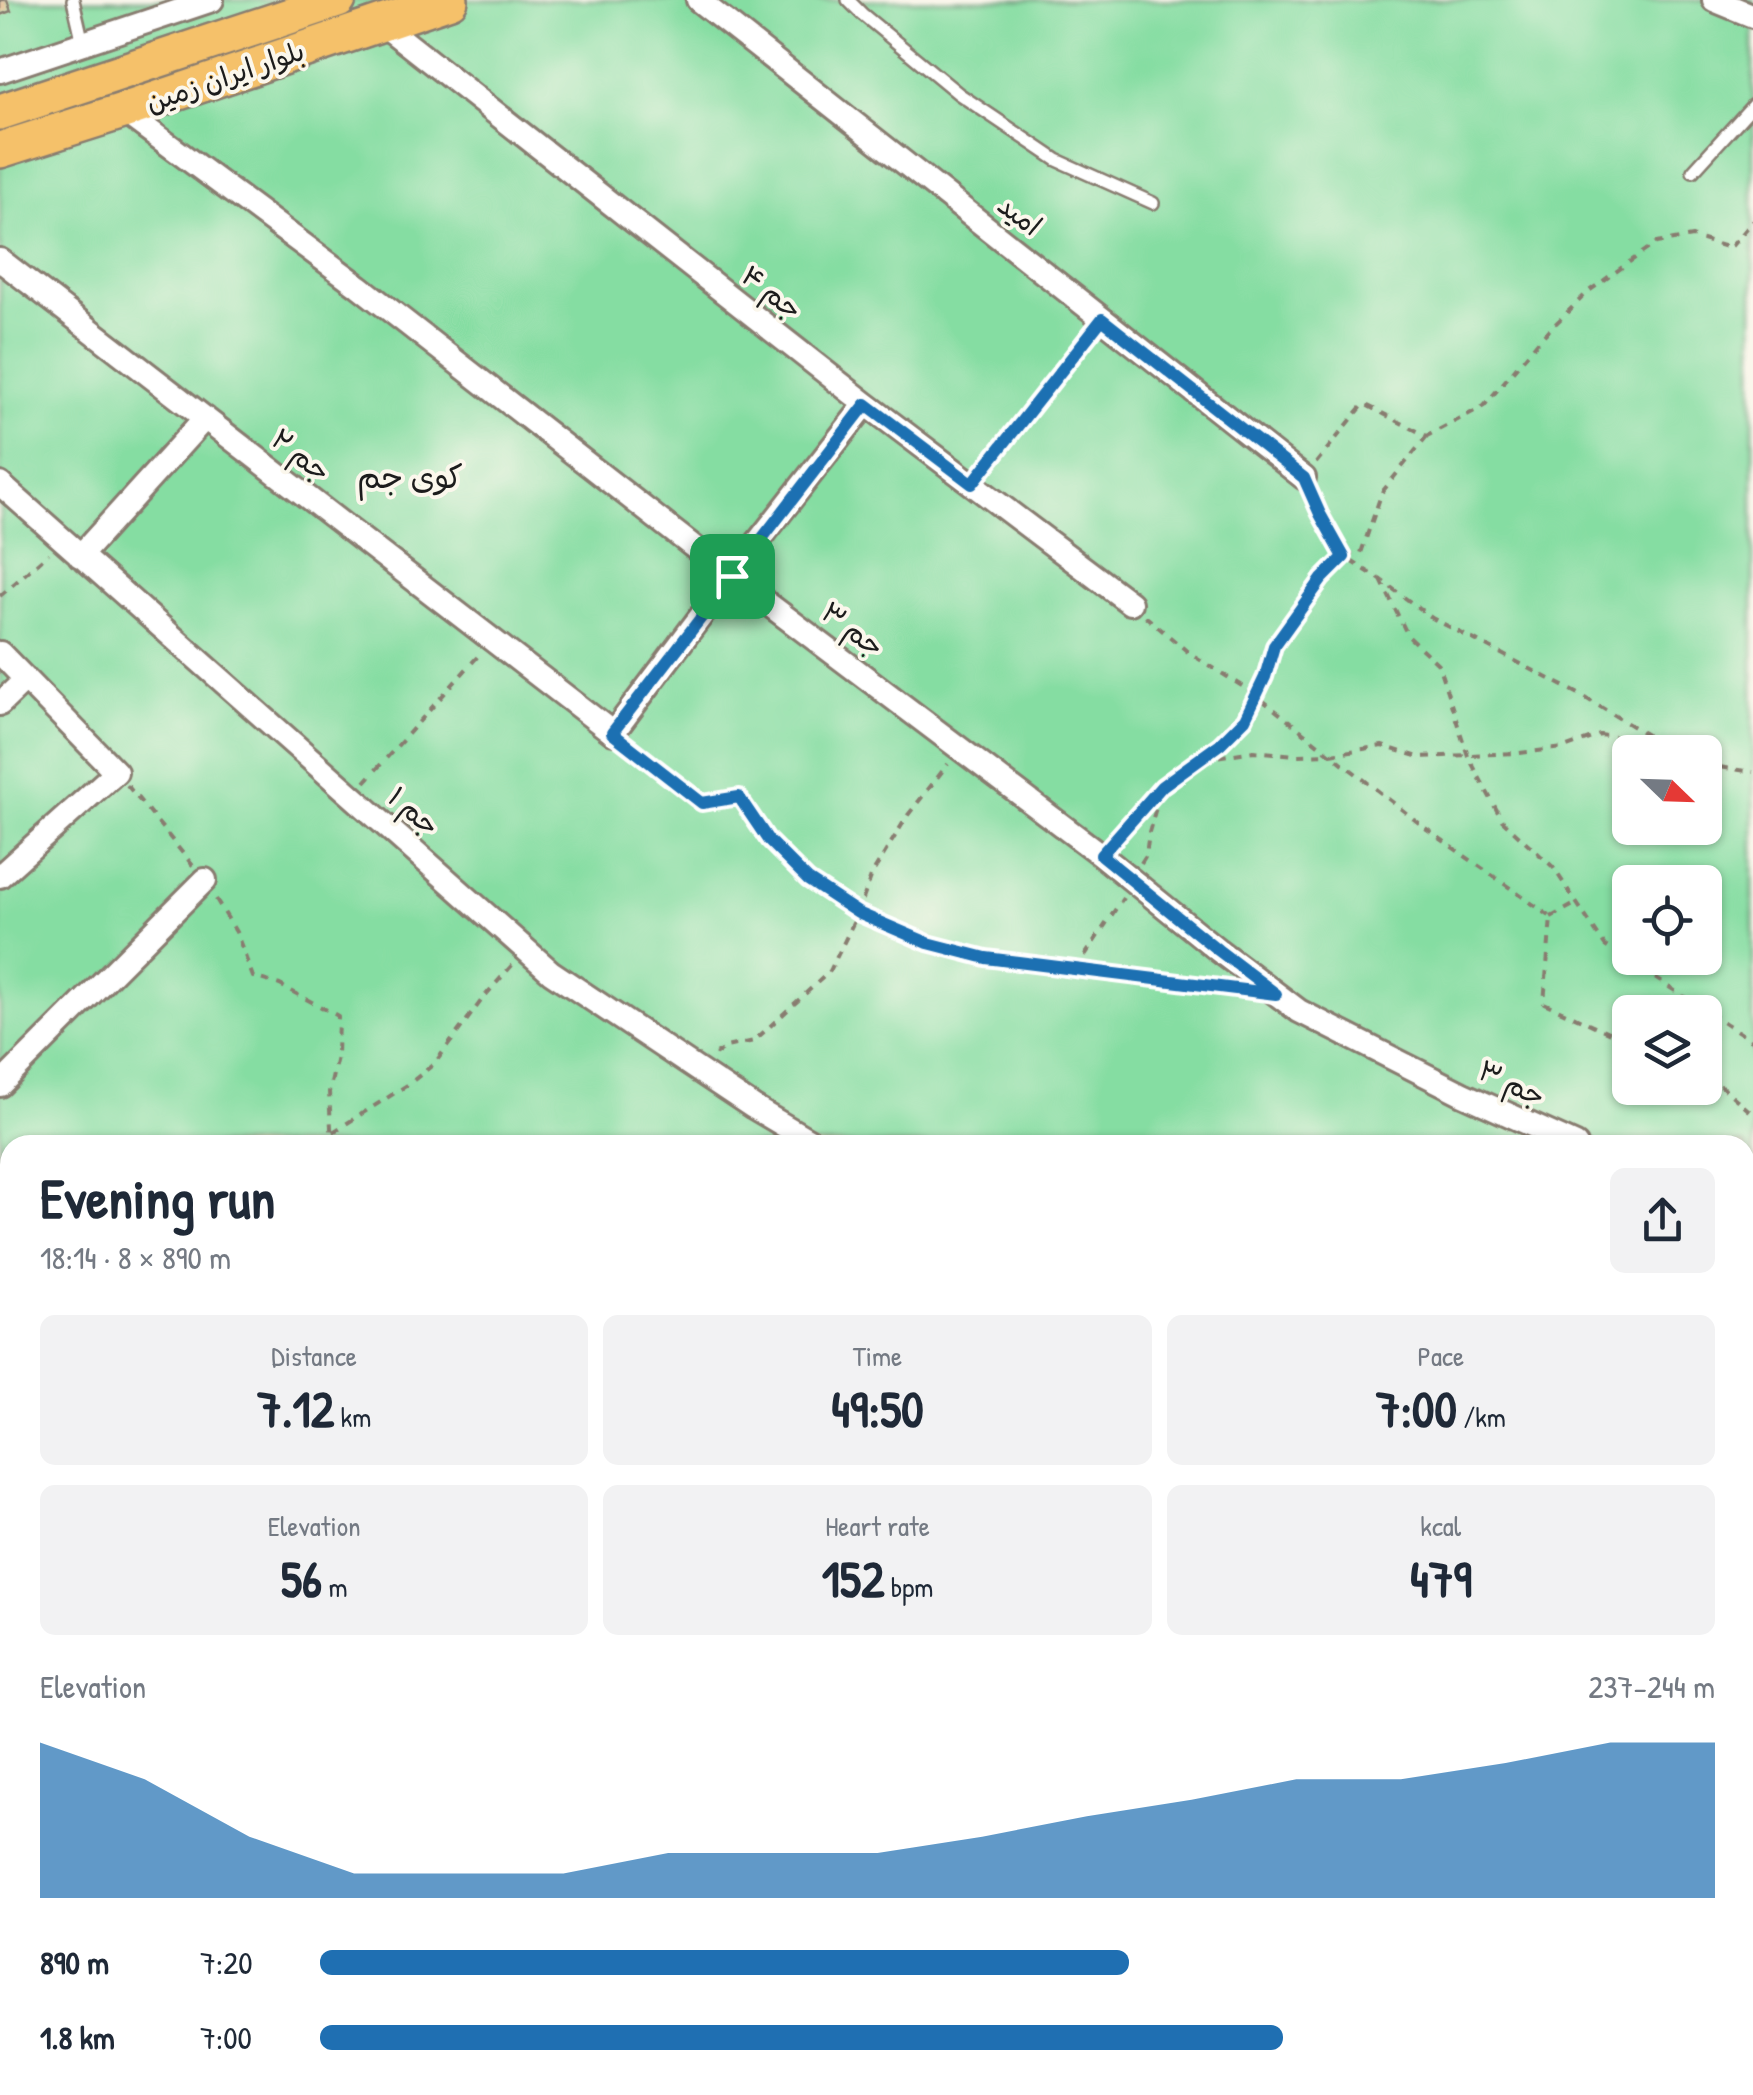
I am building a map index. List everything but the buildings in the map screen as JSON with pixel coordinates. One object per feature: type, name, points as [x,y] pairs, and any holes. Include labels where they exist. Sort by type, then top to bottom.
[{"type":"main road","name":"بلوار ایران زمین","points":[[0,112],[338,0]]},
{"type":"main road","name":"بلوار ایران زمین","points":[[0,150],[124,112],[450,0]]},
{"type":"street","points":[[0,70],[212,0]]},
{"type":"street","name":"امید","points":[[698,0],[1304,478]]},
{"type":"street","points":[[1714,0],[1753,16]]},
{"type":"street","name":"جم ۴","points":[[381,23],[866,404],[1130,603]]},
{"type":"street","points":[[30,61],[44,98]]},
{"type":"street","name":"جم ۳","points":[[124,112],[360,286],[1299,1011],[1555,1135]]},
{"type":"street","name":"جم ۲","points":[[0,260],[612,733]]},
{"type":"street","points":[[612,733],[866,404]]},
{"type":"street","points":[[71,549],[205,418]]},
{"type":"street","name":"جم ۱","points":[[0,484],[551,972],[800,1135]]},
{"type":"street","points":[[0,653],[116,772],[0,876]]},
{"type":"street","points":[[0,704],[25,680]]},
{"type":"street","points":[[0,1085],[205,880]]},
{"type":"lane","points":[[73,0],[83,43]]},
{"type":"lane","points":[[848,0],[960,94],[1057,160],[1153,203]]},
{"type":"lane","points":[[1693,172],[1753,105]]},
{"type":"lane","points":[[612,733],[702,803]]},
{"type":"path","points":[[1101,855],[1162,786],[1220,744],[1245,719],[1265,677],[1274,646],[1322,579],[1344,557],[1361,553],[1382,492],[1427,436],[1484,406],[1539,340],[1589,291],[1656,243],[1692,238],[1730,248],[1753,220]]},
{"type":"path","points":[[972,484],[1102,319]]},
{"type":"path","points":[[1427,436],[1364,404],[1304,478],[1344,557],[1432,618],[1579,694],[1645,735]]},
{"type":"path","points":[[0,596],[71,549]]},
{"type":"path","points":[[1380,580],[1408,636],[1438,664],[1468,756],[1502,820],[1553,867],[1606,946],[1753,1040]]},
{"type":"path","points":[[1130,603],[1188,652],[1256,695],[1424,827],[1551,917]]},
{"type":"path","points":[[352,796],[492,640]]},
{"type":"path","points":[[1198,760],[1254,750],[1330,754],[1382,746],[1418,757],[1468,756],[1564,748],[1600,734],[1612,736]]},
{"type":"path","points":[[696,1070],[726,1047],[754,1041],[830,971],[872,874],[908,814],[960,748]]},
{"type":"path","points":[[1722,767],[1753,772]]},
{"type":"path","points":[[116,772],[205,880],[236,932],[253,977],[280,985],[338,1016],[337,1057],[329,1092],[333,1135]]},
{"type":"path","points":[[702,803],[739,797],[768,840],[808,880],[858,913],[928,943],[986,958],[1276,994]]},
{"type":"path","points":[[1551,917],[1577,903]]},
{"type":"path","points":[[1551,917],[1544,1002],[1612,1034]]},
{"type":"path","points":[[333,1132],[435,1063],[484,996],[526,950]]},
{"type":"path","points":[[1722,1087],[1753,1114]]},
{"type":"green space","points":[[0,0],[1753,0],[1753,1135],[0,1135]]},
{"type":"district","name":"کوی جم","points":[[410,477]]},
{"type":"route","points":[[1102,319],[1304,478],[1344,557],[1322,579],[1274,646],[1265,677],[1245,719],[1220,744],[1162,786],[1101,855],[1276,994],[986,958],[928,943],[858,913],[808,880],[768,840],[739,797],[702,803],[612,733],[732,576],[866,404],[972,484],[1102,319]]}]
